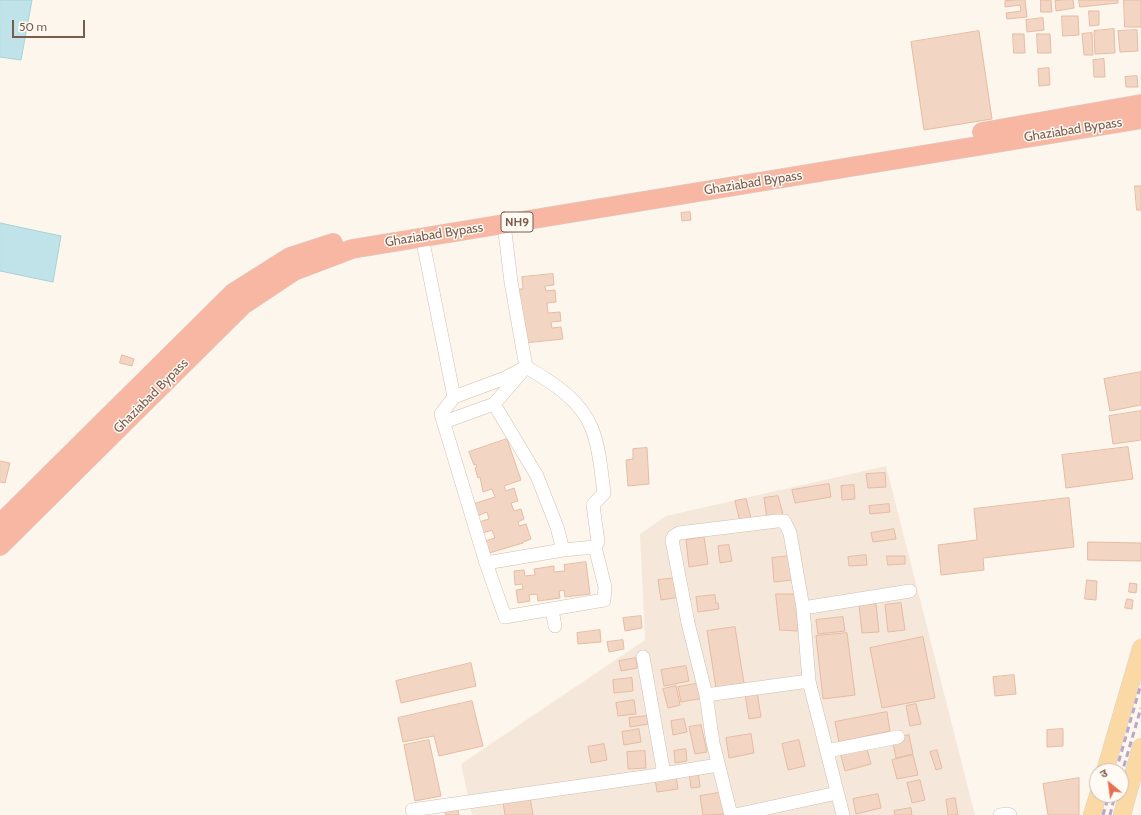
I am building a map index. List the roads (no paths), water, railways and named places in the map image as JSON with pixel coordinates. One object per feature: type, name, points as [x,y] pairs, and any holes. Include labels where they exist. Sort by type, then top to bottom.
[{"type":"highway","name":"Ghaziabad Bypass","points":[[0,546],[243,305],[294,271],[337,254],[352,249],[504,224],[565,208],[1141,104]]},
{"type":"highway","name":"Ghaziabad Bypass","points":[[0,524],[233,293],[290,257],[341,241],[1141,119]]},
{"type":"main road","points":[[1107,763],[1141,648]]},
{"type":"main road","points":[[1122,815],[1141,747]]},
{"type":"main road","points":[[1092,815],[1096,803]]},
{"type":"street","points":[[504,224],[511,282],[526,367],[563,391],[578,407],[588,419],[597,444],[604,493],[593,505],[598,542],[595,548],[605,587],[604,600],[505,618],[486,563],[442,414],[454,398],[504,378],[526,367]]},
{"type":"street","points":[[422,237],[454,398]]},
{"type":"street","points":[[444,422],[494,404],[526,367]]},
{"type":"street","points":[[494,404],[537,476],[557,527],[564,550]]},
{"type":"street","points":[[731,815],[718,765],[706,695],[688,623],[672,545],[674,536],[679,533],[784,521],[790,533],[804,608],[809,681],[843,815]]},
{"type":"street","points":[[486,563],[564,550],[595,548]]},
{"type":"street","points":[[804,608],[910,591]]},
{"type":"street","points":[[552,610],[555,626]]},
{"type":"street","points":[[643,657],[664,774]]},
{"type":"street","points":[[706,695],[809,681]]},
{"type":"street","points":[[827,751],[898,737]]},
{"type":"street","points":[[412,810],[718,765]]},
{"type":"street","points":[[734,815],[837,793]]},
{"type":"street","points":[[1000,815],[1010,815]]},
{"type":"water","points":[[0,0],[32,0],[21,60],[0,57]]},
{"type":"water","points":[[0,223],[61,236],[53,282],[0,271]]},
{"type":"railway","points":[[1118,763],[1141,684]]},
{"type":"railway","points":[[1125,763],[1141,708]]},
{"type":"railway","points":[[1103,815],[1107,803]]},
{"type":"railway","points":[[1110,815],[1113,803]]}]
